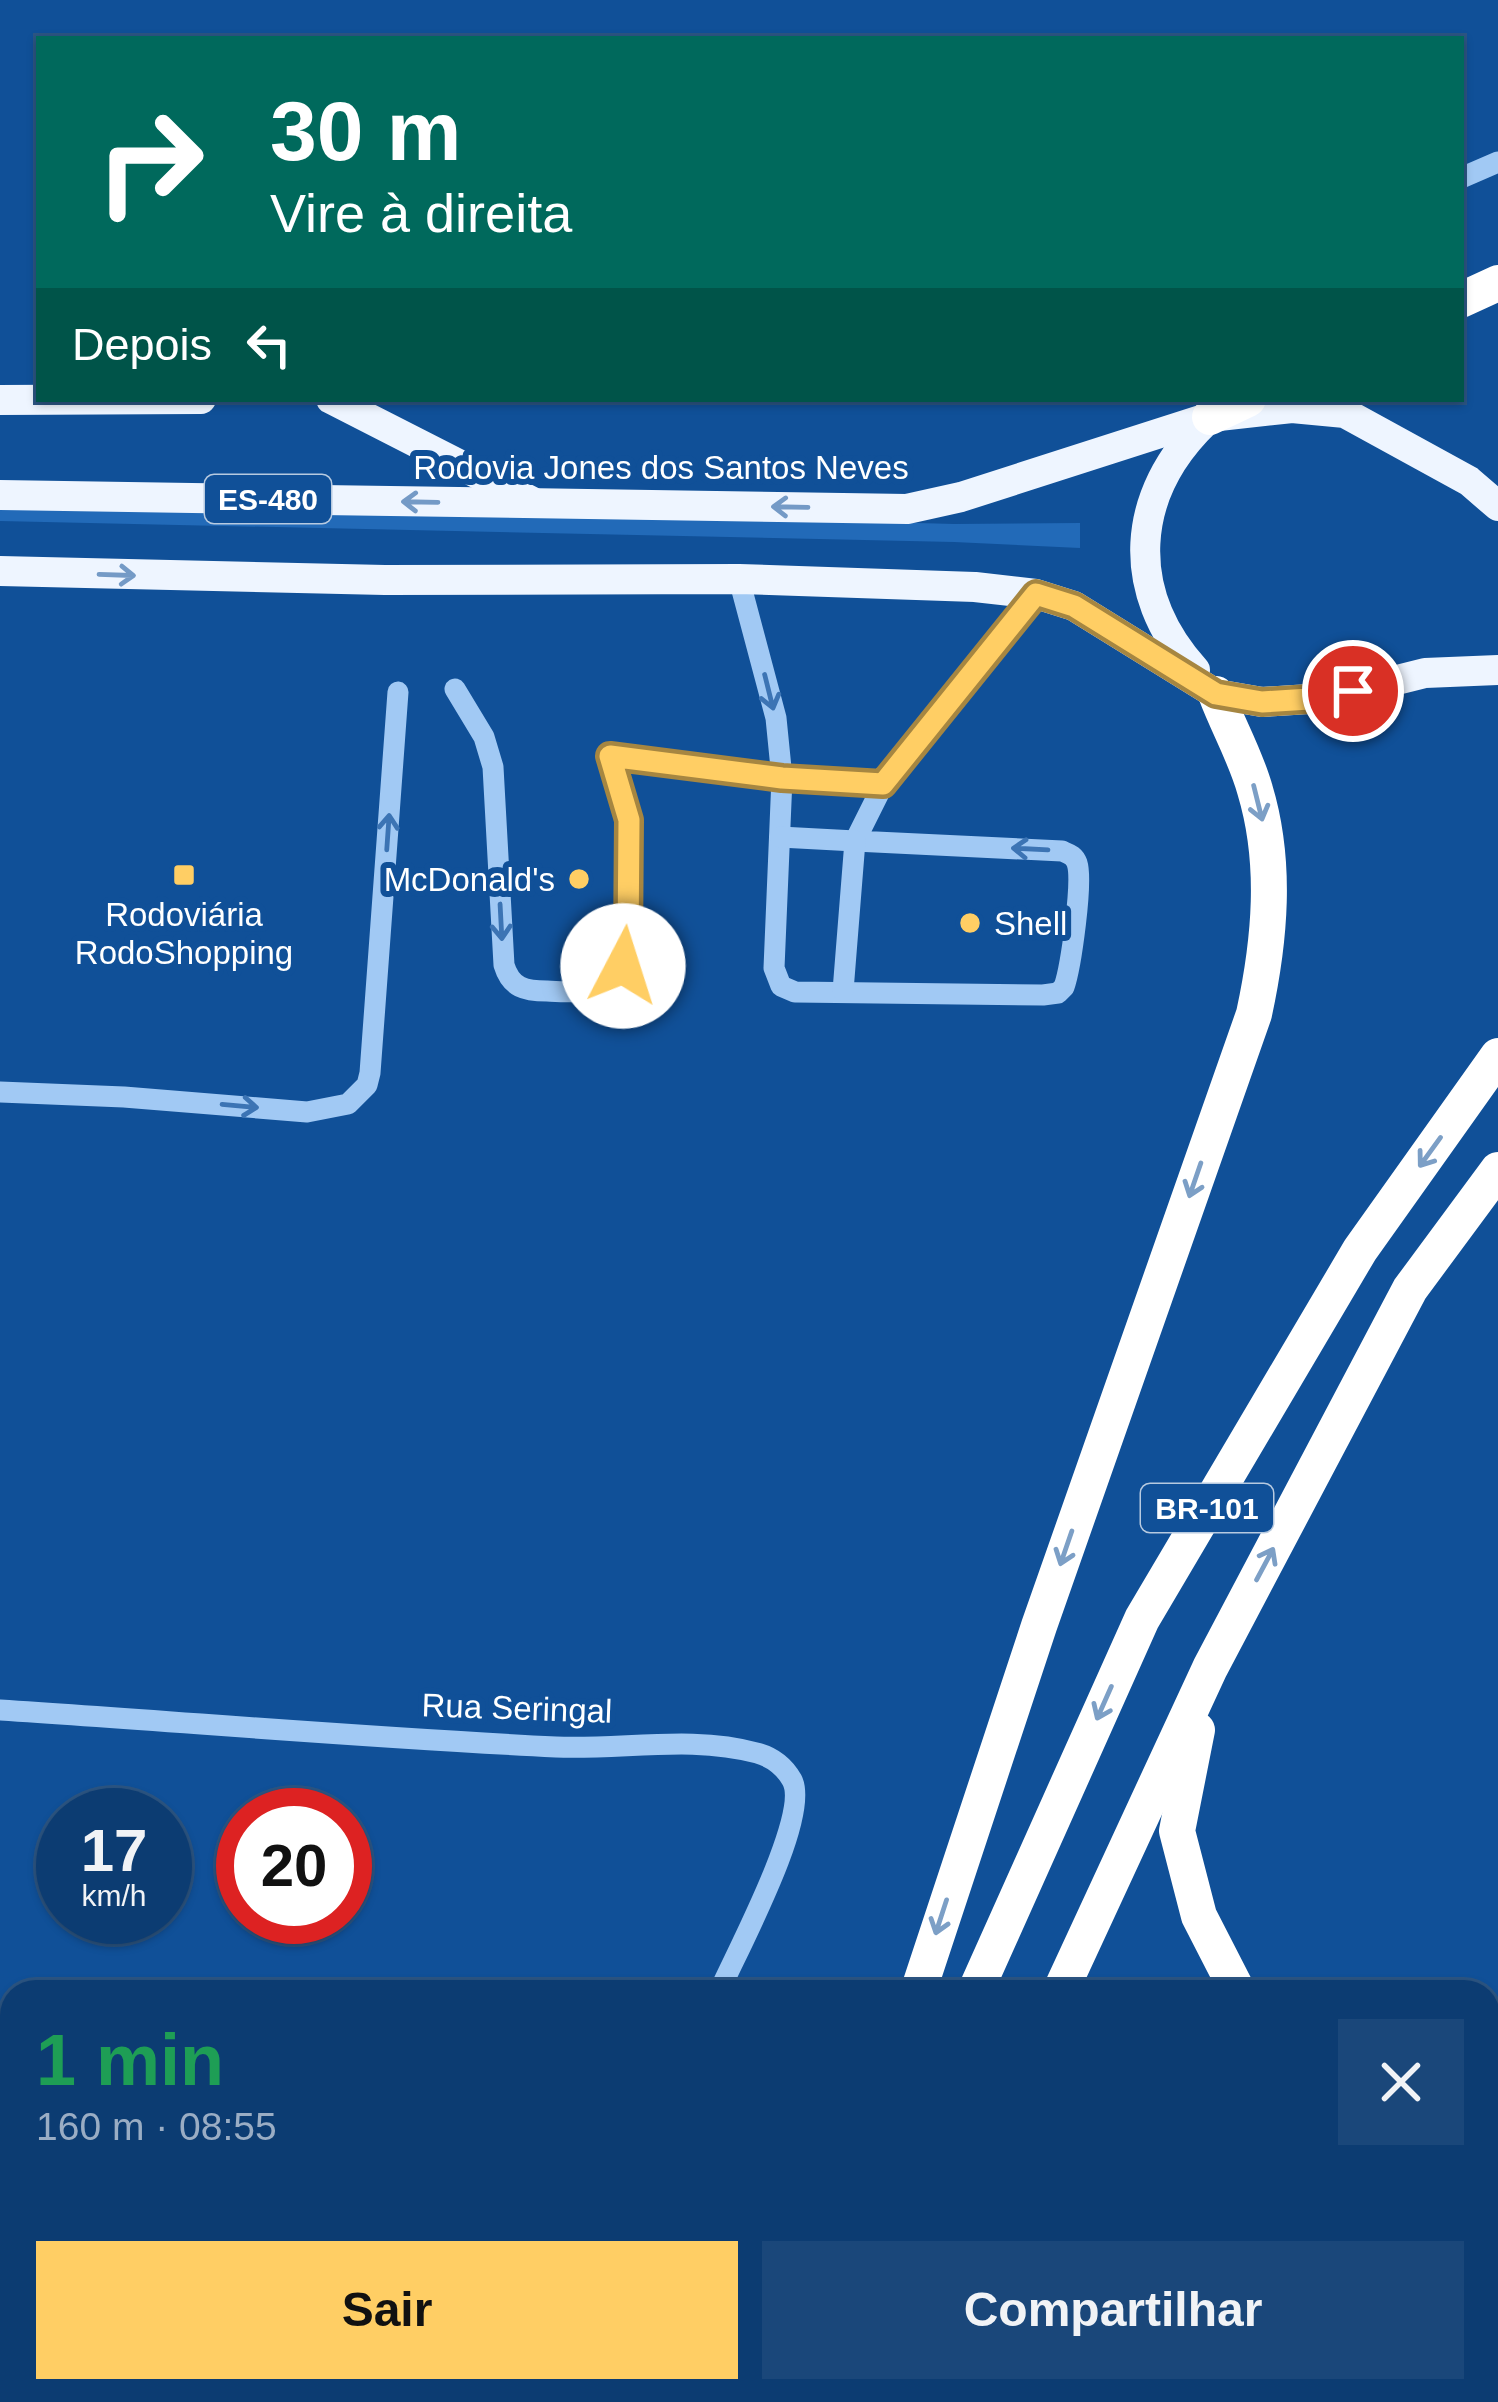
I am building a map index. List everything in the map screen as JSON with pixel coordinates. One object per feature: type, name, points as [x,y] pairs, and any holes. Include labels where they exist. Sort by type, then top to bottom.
[{"type":"highway","points":[[1464,299],[1498,283]]},
{"type":"highway","points":[[1210,417],[1242,402]]},
{"type":"highway","points":[[922,1980],[1039,1625],[1254,1014],[1265,966],[1269,917],[1264,829],[1255,787],[1216,694]]},
{"type":"highway","name":"BR-101","points":[[980,1980],[1142,1619],[1360,1250],[1498,1056]]},
{"type":"highway","name":"BR-101","points":[[1066,1980],[1210,1668],[1411,1289],[1498,1170]]},
{"type":"highway","points":[[1210,1668],[1177,1831],[1199,1916],[1232,1980]]},
{"type":"main road","points":[[0,400],[36,400]]},
{"type":"main road","points":[[338,402],[537,504]]},
{"type":"main road","name":"Rodovia Jones dos Santos Neves","points":[[0,494],[907,508],[962,497],[1210,417],[1292,408],[1346,413],[1469,482],[1498,506]]},
{"type":"main road","points":[[1210,417],[1181,445],[1153,499],[1143,553],[1150,603],[1176,649],[1216,694]]},
{"type":"main road","points":[[0,571],[385,580],[740,579],[974,587],[1036,594],[1074,606],[1216,694],[1262,702],[1302,700],[1425,673],[1498,670]]},
{"type":"street","points":[[1464,177],[1498,162]]},
{"type":"street","points":[[740,579],[776,718],[782,778],[774,968],[781,986],[795,992],[1043,995],[1058,993],[1067,978],[1077,866],[1062,851],[780,836]]},
{"type":"street","points":[[843,992],[855,841],[883,784],[1036,594]]},
{"type":"street","points":[[454,689],[484,736],[494,767],[504,965],[512,982],[524,990],[588,991],[609,984],[622,972],[628,946],[629,820],[610,756],[782,778],[883,784]]},
{"type":"street","points":[[0,1092],[124,1096],[307,1112],[338,1108],[356,1098],[370,1073],[398,692]]},
{"type":"street","name":"Rua Seringal","points":[[0,1710],[562,1747],[670,1744],[756,1753],[782,1766],[795,1786],[796,1801],[782,1853],[724,1980]]},
{"type":"shaded area","points":[[0,498],[954,524],[1080,523],[1080,548],[0,521]]},
{"type":"place","name":"Rodoviária RodoShopping","points":[[184,875]]},
{"type":"place","name":"McDonald's","points":[[579,879]]},
{"type":"place","name":"Shell","points":[[970,923]]},
{"type":"route","points":[[623,966],[628,946],[629,820],[610,756],[782,778],[883,784],[1036,594],[1074,606],[1216,694],[1262,702],[1353,691]]}]
